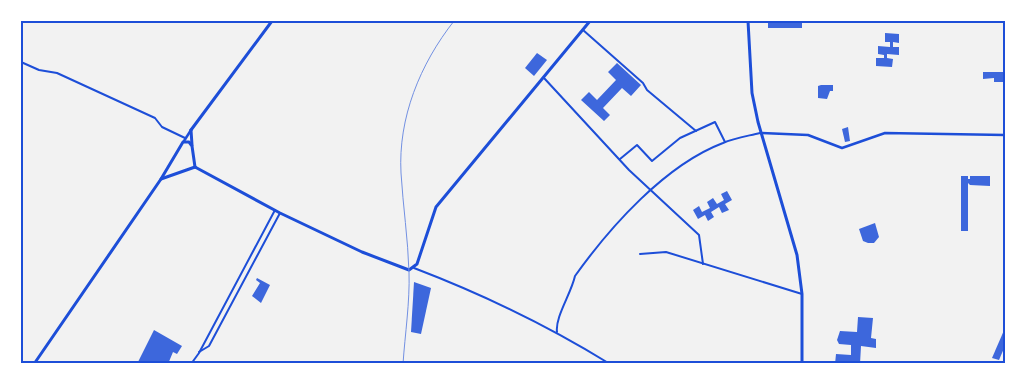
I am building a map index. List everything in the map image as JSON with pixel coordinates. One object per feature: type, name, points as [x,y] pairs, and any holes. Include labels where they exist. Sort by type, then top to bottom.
[{"type":"main road","points":[[195,167],[191,130],[272,21]]},
{"type":"main road","points":[[161,179],[195,167],[280,213],[362,252],[403,269],[414,268],[436,207],[590,21]]},
{"type":"main road","points":[[748,21],[752,93],[761,133],[798,255],[802,294],[802,364]]},
{"type":"main road","points":[[34,364],[161,179],[185,140],[192,146]]},
{"type":"main road","points":[[166,169],[174,174]]},
{"type":"street","points":[[583,30],[643,83],[647,90],[695,130]]},
{"type":"street","points":[[21,62],[39,70],[57,73],[155,118],[162,127],[185,140],[191,130]]},
{"type":"street","points":[[544,77],[650,190],[699,235],[704,264]]},
{"type":"street","points":[[620,159],[637,145],[652,161],[680,138],[715,122],[725,142]]},
{"type":"street","points":[[557,332],[558,318],[571,292],[574,276],[650,190],[686,162],[725,142],[761,133],[808,136],[842,148],[885,133],[1005,135]]},
{"type":"street","points":[[190,364],[199,353],[275,210]]},
{"type":"street","points":[[199,353],[209,346],[280,213]]},
{"type":"street","points":[[640,254],[666,252],[802,294]]},
{"type":"street","points":[[414,268],[487,298],[557,332],[610,364]]},
{"type":"building","points":[[768,21],[802,21],[802,28],[768,28]]},
{"type":"building","points":[[885,33],[899,34],[899,43],[893,42],[893,47],[899,47],[899,55],[887,54],[887,58],[893,59],[892,67],[876,66],[876,58],[884,58],[884,55],[878,54],[878,46],[890,47],[890,42],[885,42]]},
{"type":"building","points":[[537,53],[547,60],[534,76],[525,68]]},
{"type":"building","points":[[617,63],[641,85],[631,96],[622,88],[603,108],[610,115],[604,121],[581,100],[589,92],[597,100],[616,80],[608,72]]},
{"type":"building","points":[[983,72],[1005,72],[1005,82],[994,82],[994,78],[983,79]]},
{"type":"building","points":[[833,85],[833,91],[830,91],[827,99],[818,98],[818,86]]},
{"type":"building","points":[[848,127],[850,141],[845,142],[842,129]]},
{"type":"building","points":[[961,176],[968,176],[968,179],[970,179],[970,176],[990,176],[990,186],[970,185],[968,183],[968,231],[961,231]]},
{"type":"building","points":[[727,191],[732,200],[725,204],[729,210],[722,213],[719,207],[711,212],[714,217],[708,221],[705,215],[698,219],[693,210],[699,206],[702,212],[710,208],[707,202],[713,198],[717,204],[724,200],[721,194]]},
{"type":"building","points":[[875,223],[879,237],[874,243],[863,241],[859,229]]},
{"type":"building","points":[[257,278],[270,285],[261,303],[252,296],[260,283],[256,280]]},
{"type":"building","points":[[414,282],[431,288],[421,334],[411,332]]},
{"type":"building","points":[[858,317],[873,318],[871,338],[876,339],[876,348],[861,346],[860,364],[835,364],[836,354],[851,355],[851,345],[839,344],[837,340],[840,331],[857,332]]},
{"type":"building","points":[[1005,328],[1005,346],[999,360],[992,358]]},
{"type":"building","points":[[154,330],[182,346],[177,354],[173,352],[168,364],[137,364]]},
{"type":"railway","points":[[403,364],[409,283],[408,247],[401,173],[403,132],[407,112],[421,73],[454,21]]}]
